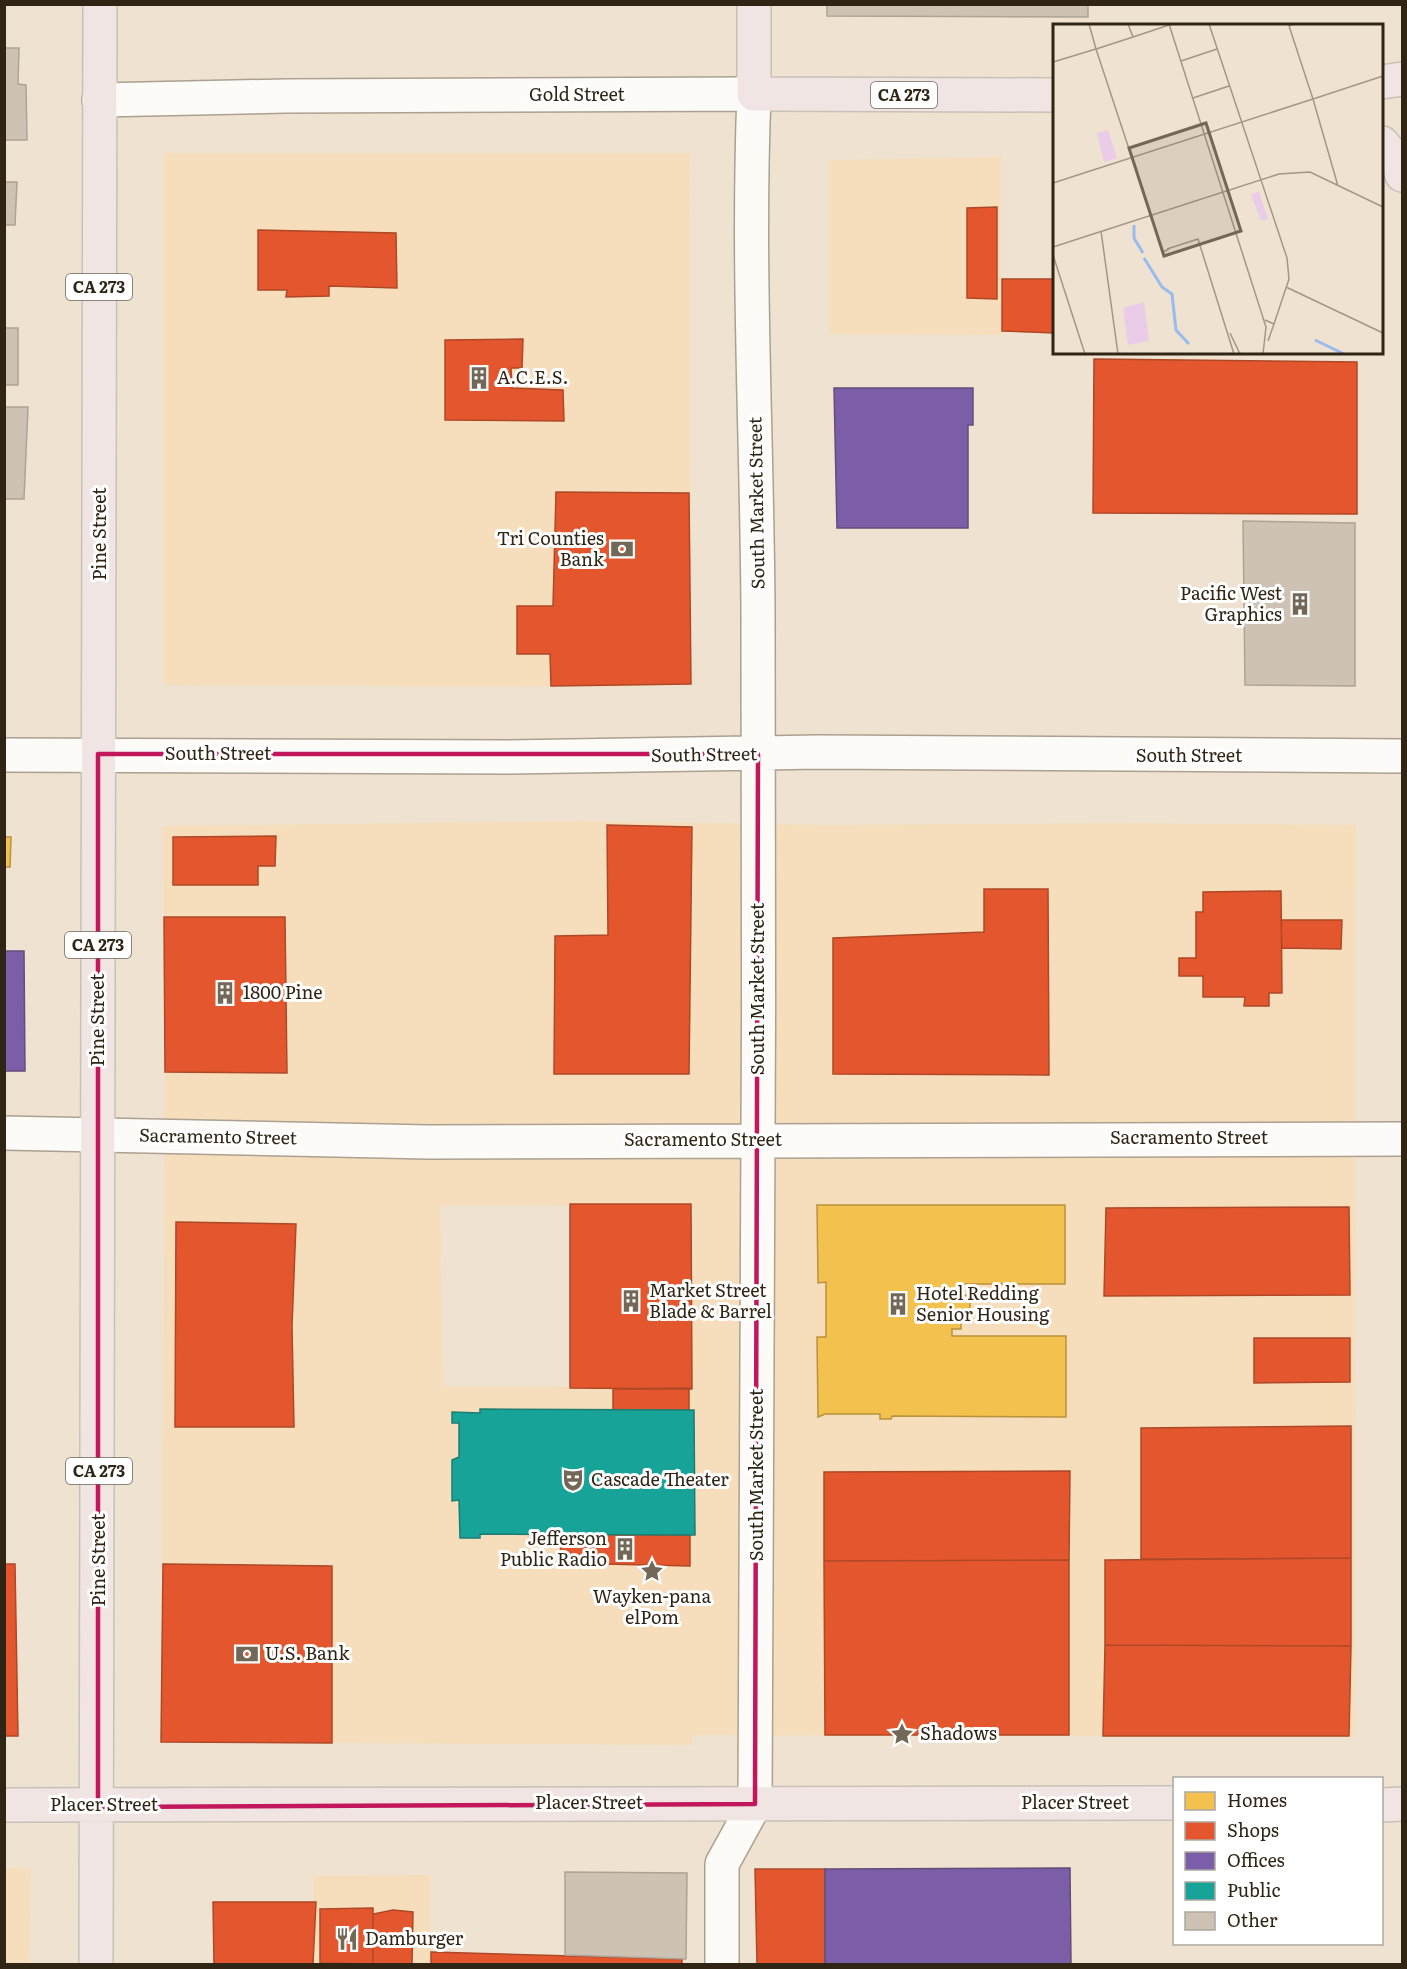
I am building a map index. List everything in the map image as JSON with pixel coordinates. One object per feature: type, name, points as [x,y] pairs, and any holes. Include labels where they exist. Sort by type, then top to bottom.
[{"type":"main road","name":"Pine Street","points":[[96,1965],[100,4]]},
{"type":"main road","name":"South Market Street","points":[[754,4],[754,94]]},
{"type":"main road","points":[[1383,82],[1402,79]]},
{"type":"main road","name":"Gold Street","points":[[754,94],[1053,95]]},
{"type":"main road","points":[[1383,144],[1397,160],[1402,175]]},
{"type":"main road","name":"Placer Street","points":[[4,1805],[98,1807],[428,1803],[1173,1803]]},
{"type":"main road","points":[[1383,1804],[1402,1804]]},
{"type":"street","name":"Gold Street","points":[[99,100],[297,96],[754,94]]},
{"type":"street","name":"South Market Street","points":[[722,1965],[722,1863],[755,1804],[758,754],[757,456],[752,150],[754,94]]},
{"type":"street","name":"South Street","points":[[4,755],[1402,756]]},
{"type":"street","name":"Sacramento Street","points":[[4,1133],[428,1142],[536,1139],[758,1141],[1402,1139]]},
{"type":"highlighted area","points":[[98,754],[758,754],[755,1804],[98,1807]]},
{"type":"shaded area","points":[[164,153],[690,153],[691,684],[622,687],[164,685]]},
{"type":"shaded area","points":[[1001,157],[1001,335],[829,334],[829,160]]},
{"type":"shaded area","points":[[581,821],[828,825],[1116,823],[1356,825],[1355,1737],[693,1735],[692,1745],[161,1742],[165,1072],[163,826]],"holes":[[[691,1204],[692,1388],[443,1386],[440,1206]]]},
{"type":"shaded area","points":[[5,1868],[31,1869],[29,1964],[5,1964]]},
{"type":"shaded area","points":[[430,1875],[431,1964],[314,1964],[314,1876]]},
{"type":"building: Homes","points":[[4,837],[11,837],[10,867],[4,867]]},
{"type":"building: Homes","name":"Hotel Redding Senior Housing","points":[[817,1205],[1065,1205],[1065,1284],[957,1284],[957,1296],[970,1295],[970,1312],[961,1312],[961,1329],[952,1329],[952,1336],[1066,1336],[1066,1417],[892,1416],[891,1419],[880,1419],[880,1414],[825,1414],[818,1417],[817,1337],[826,1337],[826,1282],[818,1283]]},
{"type":"building: Shops","points":[[997,207],[997,299],[967,298],[967,208]]},
{"type":"building: Shops","points":[[258,230],[396,233],[397,288],[329,286],[329,296],[286,297],[287,290],[258,290]]},
{"type":"building: Shops","points":[[1002,279],[1053,279],[1053,333],[1002,331]]},
{"type":"building: Shops","name":"A.C.E.S.","points":[[523,339],[522,368],[511,368],[512,388],[563,390],[564,421],[445,420],[445,340]]},
{"type":"building: Shops","points":[[1094,359],[1357,362],[1357,514],[1093,513]]},
{"type":"building: Shops","name":"Tri Counties Bank","points":[[556,492],[689,493],[691,684],[551,686],[550,654],[517,654],[517,606],[553,606]]},
{"type":"building: Shops","points":[[607,825],[692,827],[689,1074],[554,1074],[555,936],[608,935]]},
{"type":"building: Shops","points":[[276,836],[275,866],[258,866],[258,885],[173,885],[173,837]]},
{"type":"building: Shops","points":[[984,889],[1048,889],[1049,1075],[833,1074],[833,938],[984,932]]},
{"type":"building: Shops","points":[[1281,891],[1282,993],[1269,993],[1269,1006],[1244,1006],[1245,997],[1203,997],[1203,976],[1179,976],[1179,958],[1196,958],[1196,912],[1203,912],[1203,892]]},
{"type":"building: Shops","name":"1800 Pine","points":[[164,917],[285,917],[287,1073],[165,1072]]},
{"type":"building: Shops","points":[[1281,920],[1342,920],[1341,949],[1282,948]]},
{"type":"building: Shops","name":"Market Street Blade & Barrel","points":[[570,1204],[691,1204],[692,1389],[570,1388]]},
{"type":"building: Shops","points":[[1349,1207],[1350,1295],[1104,1296],[1106,1208]]},
{"type":"building: Shops","points":[[176,1222],[296,1224],[292,1326],[294,1427],[175,1427]]},
{"type":"building: Shops","points":[[1254,1338],[1350,1338],[1350,1382],[1254,1383]]},
{"type":"building: Shops","points":[[689,1388],[689,1410],[613,1410],[613,1389]]},
{"type":"building: Shops","points":[[1351,1426],[1351,1558],[1141,1559],[1141,1428]]},
{"type":"building: Shops","points":[[1070,1471],[1069,1560],[824,1561],[824,1472]]},
{"type":"building: Shops","name":"Jefferson Public Radio","points":[[560,1534],[690,1535],[690,1566],[561,1563]]},
{"type":"building: Shops","points":[[1351,1558],[1351,1646],[1105,1645],[1105,1560]]},
{"type":"building: Shops","points":[[1069,1560],[1069,1735],[825,1735],[824,1561]]},
{"type":"building: Shops","points":[[4,1564],[15,1564],[18,1736],[4,1736]]},
{"type":"building: Shops","name":"U.S. Bank","points":[[163,1564],[332,1566],[332,1743],[161,1742]]},
{"type":"building: Shops","points":[[1105,1645],[1351,1646],[1349,1736],[1103,1736]]},
{"type":"building: Shops","points":[[755,1869],[825,1869],[825,1964],[757,1964]]},
{"type":"building: Shops","points":[[213,1902],[316,1902],[313,1964],[214,1964]]},
{"type":"building: Shops","name":"Damburger","points":[[373,1908],[373,1964],[320,1963],[320,1909]]},
{"type":"building: Shops","points":[[393,1910],[413,1912],[412,1964],[373,1964],[373,1914]]},
{"type":"building: Shops","points":[[431,1952],[682,1959],[682,1964],[431,1964]]},
{"type":"building: Offices","points":[[834,388],[973,388],[973,425],[968,425],[968,528],[837,528]]},
{"type":"building: Offices","points":[[4,951],[24,951],[25,1071],[4,1071]]},
{"type":"building: Offices","points":[[1070,1868],[1071,1964],[825,1964],[825,1869]]},
{"type":"building: Public","name":"Cascade Theater","points":[[480,1409],[694,1410],[695,1535],[480,1534],[480,1538],[460,1538],[459,1500],[452,1501],[452,1460],[459,1457],[459,1423],[452,1423],[452,1412],[480,1413]]},
{"type":"building: Other","points":[[827,4],[1088,4],[1088,17],[827,16]]},
{"type":"building: Other","points":[[4,48],[19,48],[18,84],[26,85],[27,140],[4,140]]},
{"type":"building: Other","points":[[4,182],[17,182],[15,225],[4,225]]},
{"type":"building: Other","points":[[4,328],[18,328],[18,385],[4,385]]},
{"type":"building: Other","points":[[4,407],[28,407],[24,499],[4,499]]},
{"type":"building: Other","name":"Pacific West Graphics","points":[[1243,521],[1355,523],[1355,686],[1245,685]]},
{"type":"building: Other","points":[[565,1872],[687,1873],[686,1959],[565,1955]]},
{"type":"place","name":"A.C.E.S.","points":[[479,378]]},
{"type":"place","name":"Tri Counties Bank","points":[[622,549]]},
{"type":"place","name":"Pacific West Graphics","points":[[1300,604]]},
{"type":"place","name":"1800 Pine","points":[[225,993]]},
{"type":"place","name":"Market Street Blade & Barrel","points":[[631,1301]]},
{"type":"place","name":"Hotel Redding Senior Housing","points":[[898,1304]]},
{"type":"place","name":"Cascade Theater","points":[[573,1480]]},
{"type":"place","name":"Jefferson Public Radio","points":[[625,1549]]},
{"type":"place","name":"Wayken-pana elPom","points":[[652,1571]]},
{"type":"place","name":"U.S. Bank","points":[[247,1654]]},
{"type":"place","name":"Shadows","points":[[902,1734]]},
{"type":"place","name":"Damburger","points":[[347,1939]]}]
